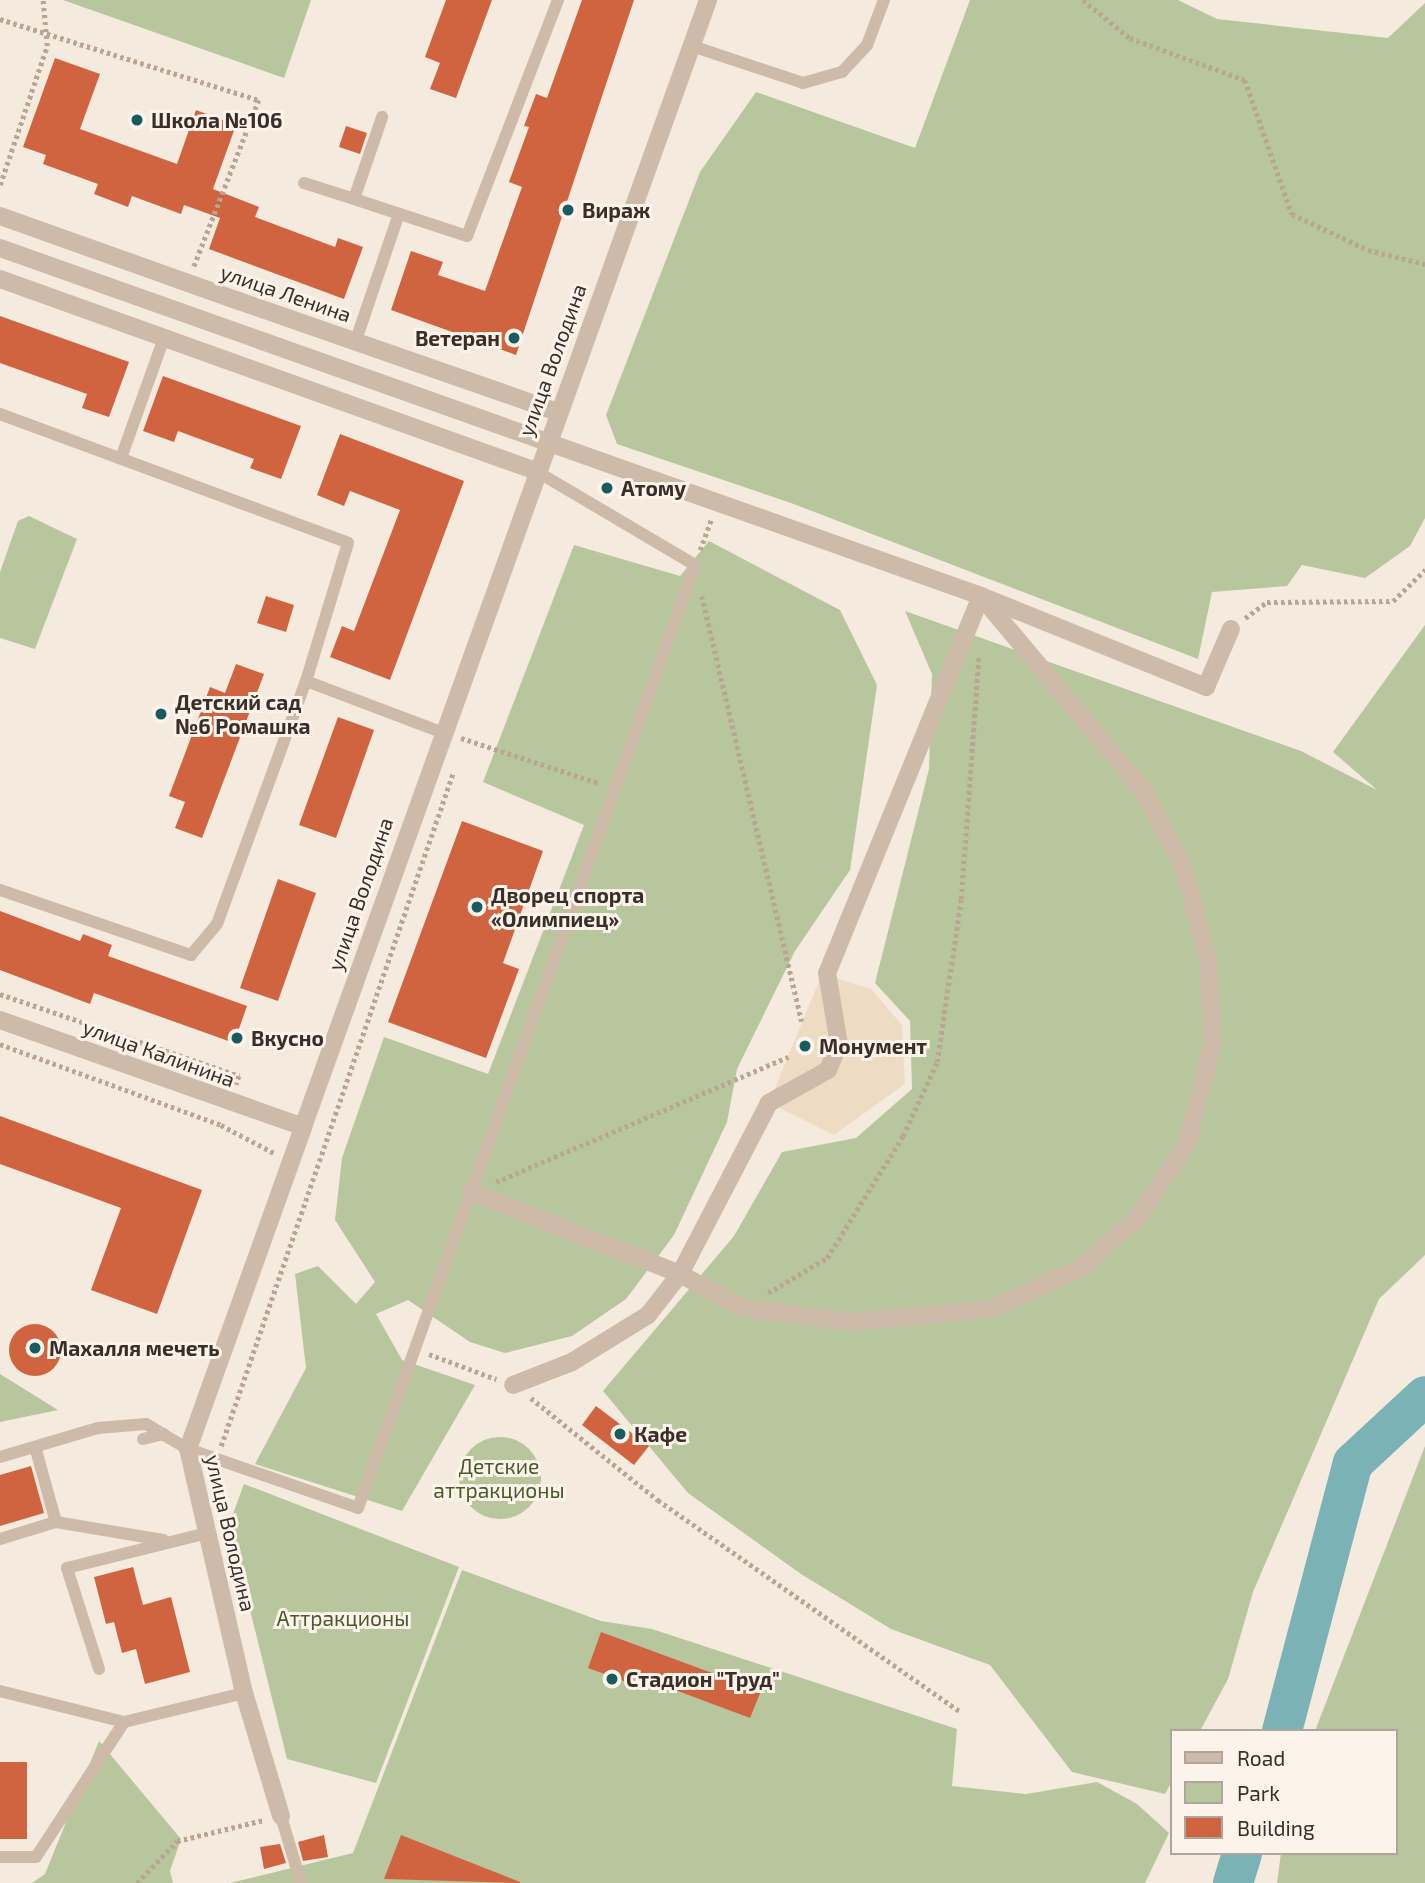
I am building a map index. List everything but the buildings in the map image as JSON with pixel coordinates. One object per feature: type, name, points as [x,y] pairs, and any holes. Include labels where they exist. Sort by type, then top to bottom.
[{"type":"street","name":"улица Володина","points":[[281,1816],[244,1693],[188,1449],[291,1163],[440,732],[708,0]]},
{"type":"street","name":"улица Ленина","points":[[0,216],[558,412]]},
{"type":"street","points":[[0,248],[981,596],[1206,687],[1231,629]]},
{"type":"street","points":[[0,279],[536,471]]},
{"type":"street","points":[[513,1385],[572,1362],[648,1315],[680,1275],[769,1103],[828,1070],[839,1044],[827,973],[981,596]]},
{"type":"street","points":[[471,1192],[680,1275],[743,1308],[854,1322],[991,1310],[1081,1268],[1139,1218],[1187,1144],[1213,1041],[1208,960],[1183,866],[1143,790],[981,596]]},
{"type":"street","name":"улица Калинина","points":[[0,1020],[303,1128]]},
{"type":"lane","points":[[304,183],[467,236],[558,0]]},
{"type":"lane","points":[[692,46],[803,83],[842,72],[867,45],[884,0]]},
{"type":"lane","points":[[354,199],[382,117]]},
{"type":"lane","points":[[356,340],[399,214]]},
{"type":"lane","points":[[121,458],[164,338]]},
{"type":"lane","points":[[0,414],[348,542],[306,681],[217,924],[191,955],[0,890]]},
{"type":"lane","points":[[0,1457],[36,1450],[98,1428],[146,1424],[188,1449],[358,1508],[611,787],[695,565],[536,471]]},
{"type":"lane","points":[[306,681],[440,732]]},
{"type":"lane","points":[[143,1438],[163,1434]]},
{"type":"lane","points":[[36,1450],[56,1522]]},
{"type":"lane","points":[[0,1539],[56,1522],[169,1540]]},
{"type":"lane","points":[[99,1669],[67,1568],[169,1540],[207,1533]]},
{"type":"lane","points":[[0,1691],[124,1722],[244,1693]]},
{"type":"lane","points":[[0,1857],[36,1857],[124,1722]]},
{"type":"lane","points":[[281,1816],[301,1883]]},
{"type":"path","points":[[0,185],[47,46],[43,0]]},
{"type":"path","points":[[1083,0],[1130,38],[1245,80],[1292,214],[1368,250],[1425,264]]},
{"type":"path","points":[[0,19],[46,28],[259,100],[188,284]]},
{"type":"path","points":[[717,502],[695,565],[802,1021]]},
{"type":"path","points":[[1231,629],[1267,602],[1394,601],[1425,570]]},
{"type":"path","points":[[743,1308],[827,1258],[903,1136],[937,1062],[961,899],[979,648]]},
{"type":"path","points":[[440,732],[611,787]]},
{"type":"path","points":[[461,752],[465,739]]},
{"type":"path","points":[[216,1459],[456,765]]},
{"type":"path","points":[[0,1044],[220,1125],[291,1163],[316,1172]]},
{"type":"path","points":[[471,1192],[788,1057]]},
{"type":"path","points":[[415,1349],[513,1385],[658,1500],[962,1713]]},
{"type":"path","points":[[137,1883],[177,1842],[281,1816]]},
{"type":"green space","points":[[63,0],[311,0],[284,78]]},
{"type":"green space","points":[[970,0],[1178,0],[1217,19],[1388,38],[1425,3],[1425,518],[1410,546],[1365,578],[1302,565],[1287,586],[1212,592],[1198,659],[791,503],[617,444],[606,415],[700,172],[756,92],[915,148]]},
{"type":"green space","points":[[29,516],[77,539],[35,649],[0,638],[0,572],[18,521]]},
{"type":"green space","points":[[709,541],[840,610],[877,685],[850,870],[795,951],[737,1069],[727,1122],[674,1235],[626,1299],[572,1336],[505,1353],[470,1342],[408,1300],[376,1314],[402,1360],[475,1385],[402,1511],[255,1464],[306,1368],[295,1274],[318,1266],[356,1304],[375,1282],[335,1220],[342,1158],[384,1037],[488,1074],[584,825],[483,782],[574,545],[680,576]]},
{"type":"green space","points":[[905,611],[1301,751],[1377,790],[1333,752],[1425,625],[1425,1255],[1379,1299],[1253,1592],[1228,1679],[1201,1729],[1170,1729],[1170,1785],[1165,1794],[1072,1772],[990,1665],[891,1629],[801,1574],[688,1493],[603,1391],[734,1236],[782,1152],[856,1138],[912,1089],[910,1021],[875,983],[929,769],[932,674]]},
{"type":"green space","points":[[0,1374],[58,1410],[0,1422]]},
{"type":"green space","name":"Детские аттракционы","points":[[500,1437],[516,1440],[529,1449],[538,1462],[541,1478],[538,1494],[529,1507],[516,1516],[500,1519],[484,1516],[471,1507],[462,1494],[459,1478],[462,1462],[471,1449],[484,1440]]},
{"type":"green space","points":[[1425,1446],[1425,1883],[1277,1883],[1281,1855],[1397,1855],[1397,1729],[1316,1729]]},
{"type":"green space","name":"Аттракционы","points":[[244,1484],[459,1567],[376,1783],[287,1759],[229,1525]]},
{"type":"green space","name":"Стадион \"Труд\"","points":[[462,1570],[601,1621],[652,1629],[957,1729],[952,1786],[1026,1794],[1097,1782],[1137,1804],[1169,1833],[1145,1883],[230,1883],[353,1853]]},
{"type":"green space","points":[[99,1741],[181,1839],[170,1871],[173,1883],[32,1883],[45,1874]]},
{"type":"shaded area","points":[[822,974],[871,989],[902,1025],[905,1084],[834,1135],[769,1103]]},
{"type":"waterway","points":[[1283,1729],[1353,1463],[1425,1396]]},
{"type":"waterway","points":[[1233,1883],[1241,1855]]},
{"type":"place","name":"Школа №106","points":[[137,120]]},
{"type":"place","name":"Вираж","points":[[568,210]]},
{"type":"place","name":"Ветеран","points":[[514,338]]},
{"type":"place","name":"Атому","points":[[607,488]]},
{"type":"place","name":"Детский сад №6 Ромашка","points":[[161,714]]},
{"type":"place","name":"Дворец спорта «Олимпиец»","points":[[477,907]]},
{"type":"place","name":"Вкусно","points":[[237,1038]]},
{"type":"place","name":"Монумент","points":[[805,1046]]},
{"type":"place","name":"Махалля мечеть","points":[[35,1348]]},
{"type":"place","name":"Кафе","points":[[620,1434]]},
{"type":"place","name":"Стадион \"Труд\"","points":[[612,1679]]}]
